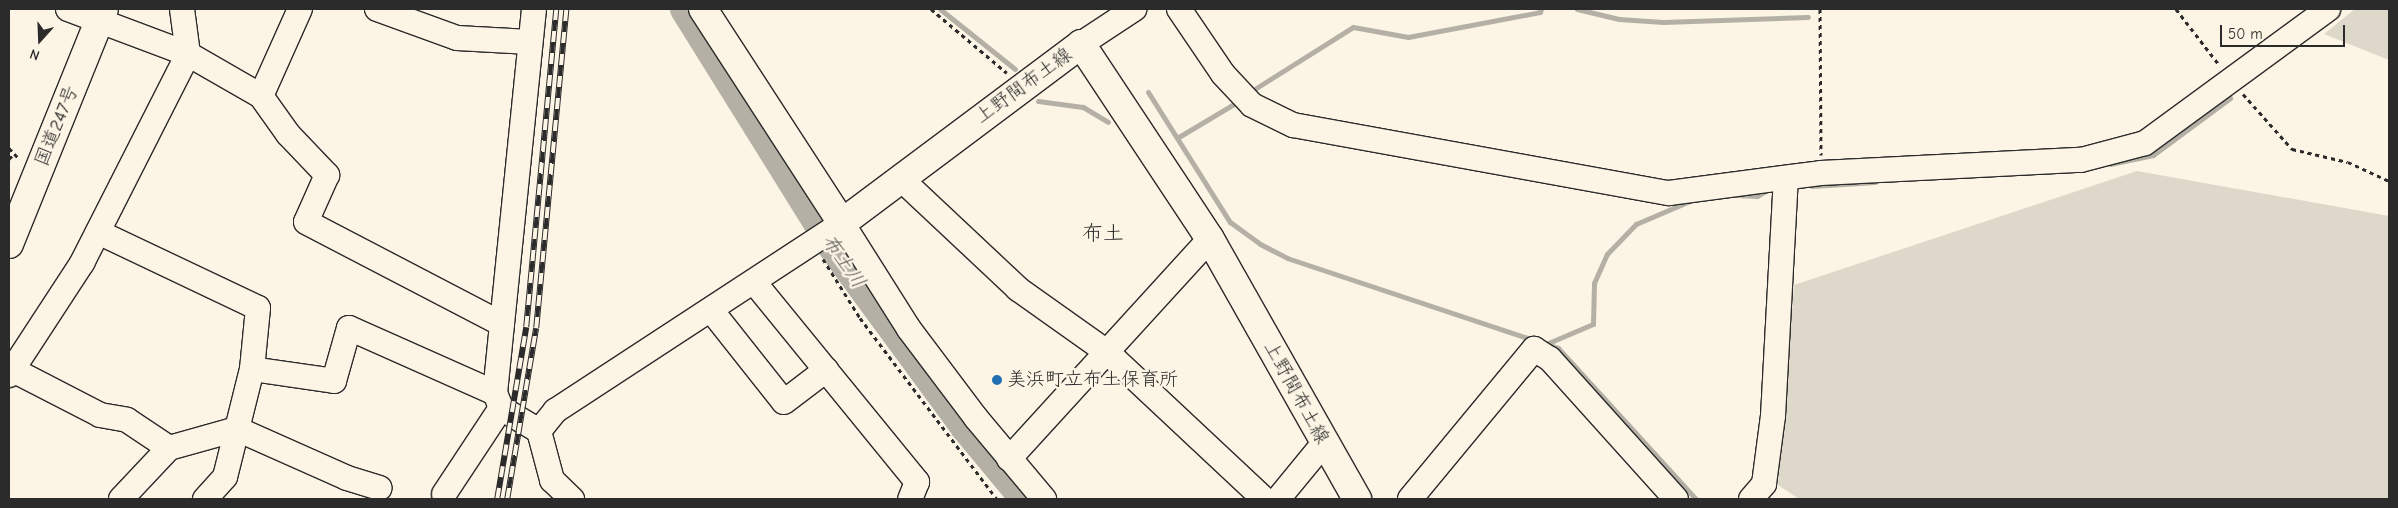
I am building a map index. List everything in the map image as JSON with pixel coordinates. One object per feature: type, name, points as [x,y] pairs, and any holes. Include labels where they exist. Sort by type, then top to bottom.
[{"type":"main road","points":[[703,9],[838,226]]},
{"type":"main road","name":"国道247号","points":[[9,244],[103,15]]},
{"type":"main road","name":"上野間布土線","points":[[838,226],[1081,44],[1210,239],[1357,499]]},
{"type":"street","points":[[68,9],[103,15],[188,54],[261,96],[288,134],[327,175],[306,222],[502,324]]},
{"type":"street","points":[[169,448],[127,420],[100,415],[11,372],[98,232],[188,54],[182,9]]},
{"type":"street","points":[[261,96],[300,9]]},
{"type":"street","points":[[377,9],[457,38],[530,42]]},
{"type":"street","points":[[444,494],[498,401],[502,324],[534,9]]},
{"type":"street","points":[[1081,44],[1134,9]]},
{"type":"street","points":[[1179,9],[1223,74],[1252,105],[1294,125],[1669,193],[1821,173],[2081,160],[2145,143],[2232,82],[2328,9]]},
{"type":"street","points":[[900,178],[1018,289],[1107,352],[1264,499]]},
{"type":"street","points":[[1751,499],[1764,484],[1774,416],[1786,178]]},
{"type":"street","points":[[539,431],[555,411],[838,226],[909,330],[1009,459],[1044,499]]},
{"type":"street","points":[[98,232],[258,308],[252,369],[225,477],[205,499]]},
{"type":"street","points":[[1009,459],[1210,239]]},
{"type":"street","points":[[754,282],[917,482],[910,499]]},
{"type":"street","points":[[711,310],[784,402],[826,370]]},
{"type":"street","points":[[252,369],[334,380],[349,328],[498,401],[539,431],[552,480],[572,499]]},
{"type":"street","points":[[1410,499],[1534,349],[1550,359],[1676,499]]},
{"type":"street","points":[[121,499],[169,448],[237,429],[347,478],[379,488]]},
{"type":"street","points":[[1278,499],[1324,443]]},
{"type":"path","points":[[931,9],[1012,78],[1021,89]]},
{"type":"path","points":[[1820,9],[1821,173]]},
{"type":"path","points":[[2176,9],[2232,82],[2292,150],[2348,162],[2389,181]]},
{"type":"path","points":[[9,159],[14,154]]},
{"type":"path","points":[[813,244],[860,318],[997,499]]},
{"type":"shaded area","points":[[2355,9],[2389,9],[2389,60],[2324,34]]},
{"type":"shaded area","points":[[2137,171],[2389,216],[2389,499],[1799,499],[1778,485],[1794,285]]},
{"type":"waterway","name":"布土川","points":[[685,9],[833,247],[965,427],[1025,499]]},
{"type":"waterway","points":[[940,9],[1015,69]]},
{"type":"waterway","points":[[1253,90],[1353,27],[1408,37],[1540,12],[1541,9]]},
{"type":"waterway","points":[[1577,9],[1619,19],[1663,22],[1808,17]]},
{"type":"waterway","points":[[1148,92],[1230,222],[1260,244],[1287,258],[1533,340]]},
{"type":"waterway","points":[[2110,164],[2153,155],[2230,98]]},
{"type":"waterway","points":[[1038,101],[1083,107],[1108,122]]},
{"type":"waterway","points":[[1177,138],[1234,104]]},
{"type":"waterway","points":[[1812,186],[1875,182]]},
{"type":"waterway","points":[[1737,195],[1757,196],[1767,190]]},
{"type":"waterway","points":[[1546,344],[1593,324],[1594,283],[1607,254],[1636,224],[1692,200]]},
{"type":"waterway","points":[[1546,344],[1558,348],[1696,499]]},
{"type":"railway","points":[[497,499],[526,327],[556,9]]},
{"type":"railway","points":[[507,499],[536,328],[566,9]]},
{"type":"place","name":"美浜町立布土保育所","points":[[997,380]]},
{"type":"district","name":"布土","points":[[1103,233]]}]
